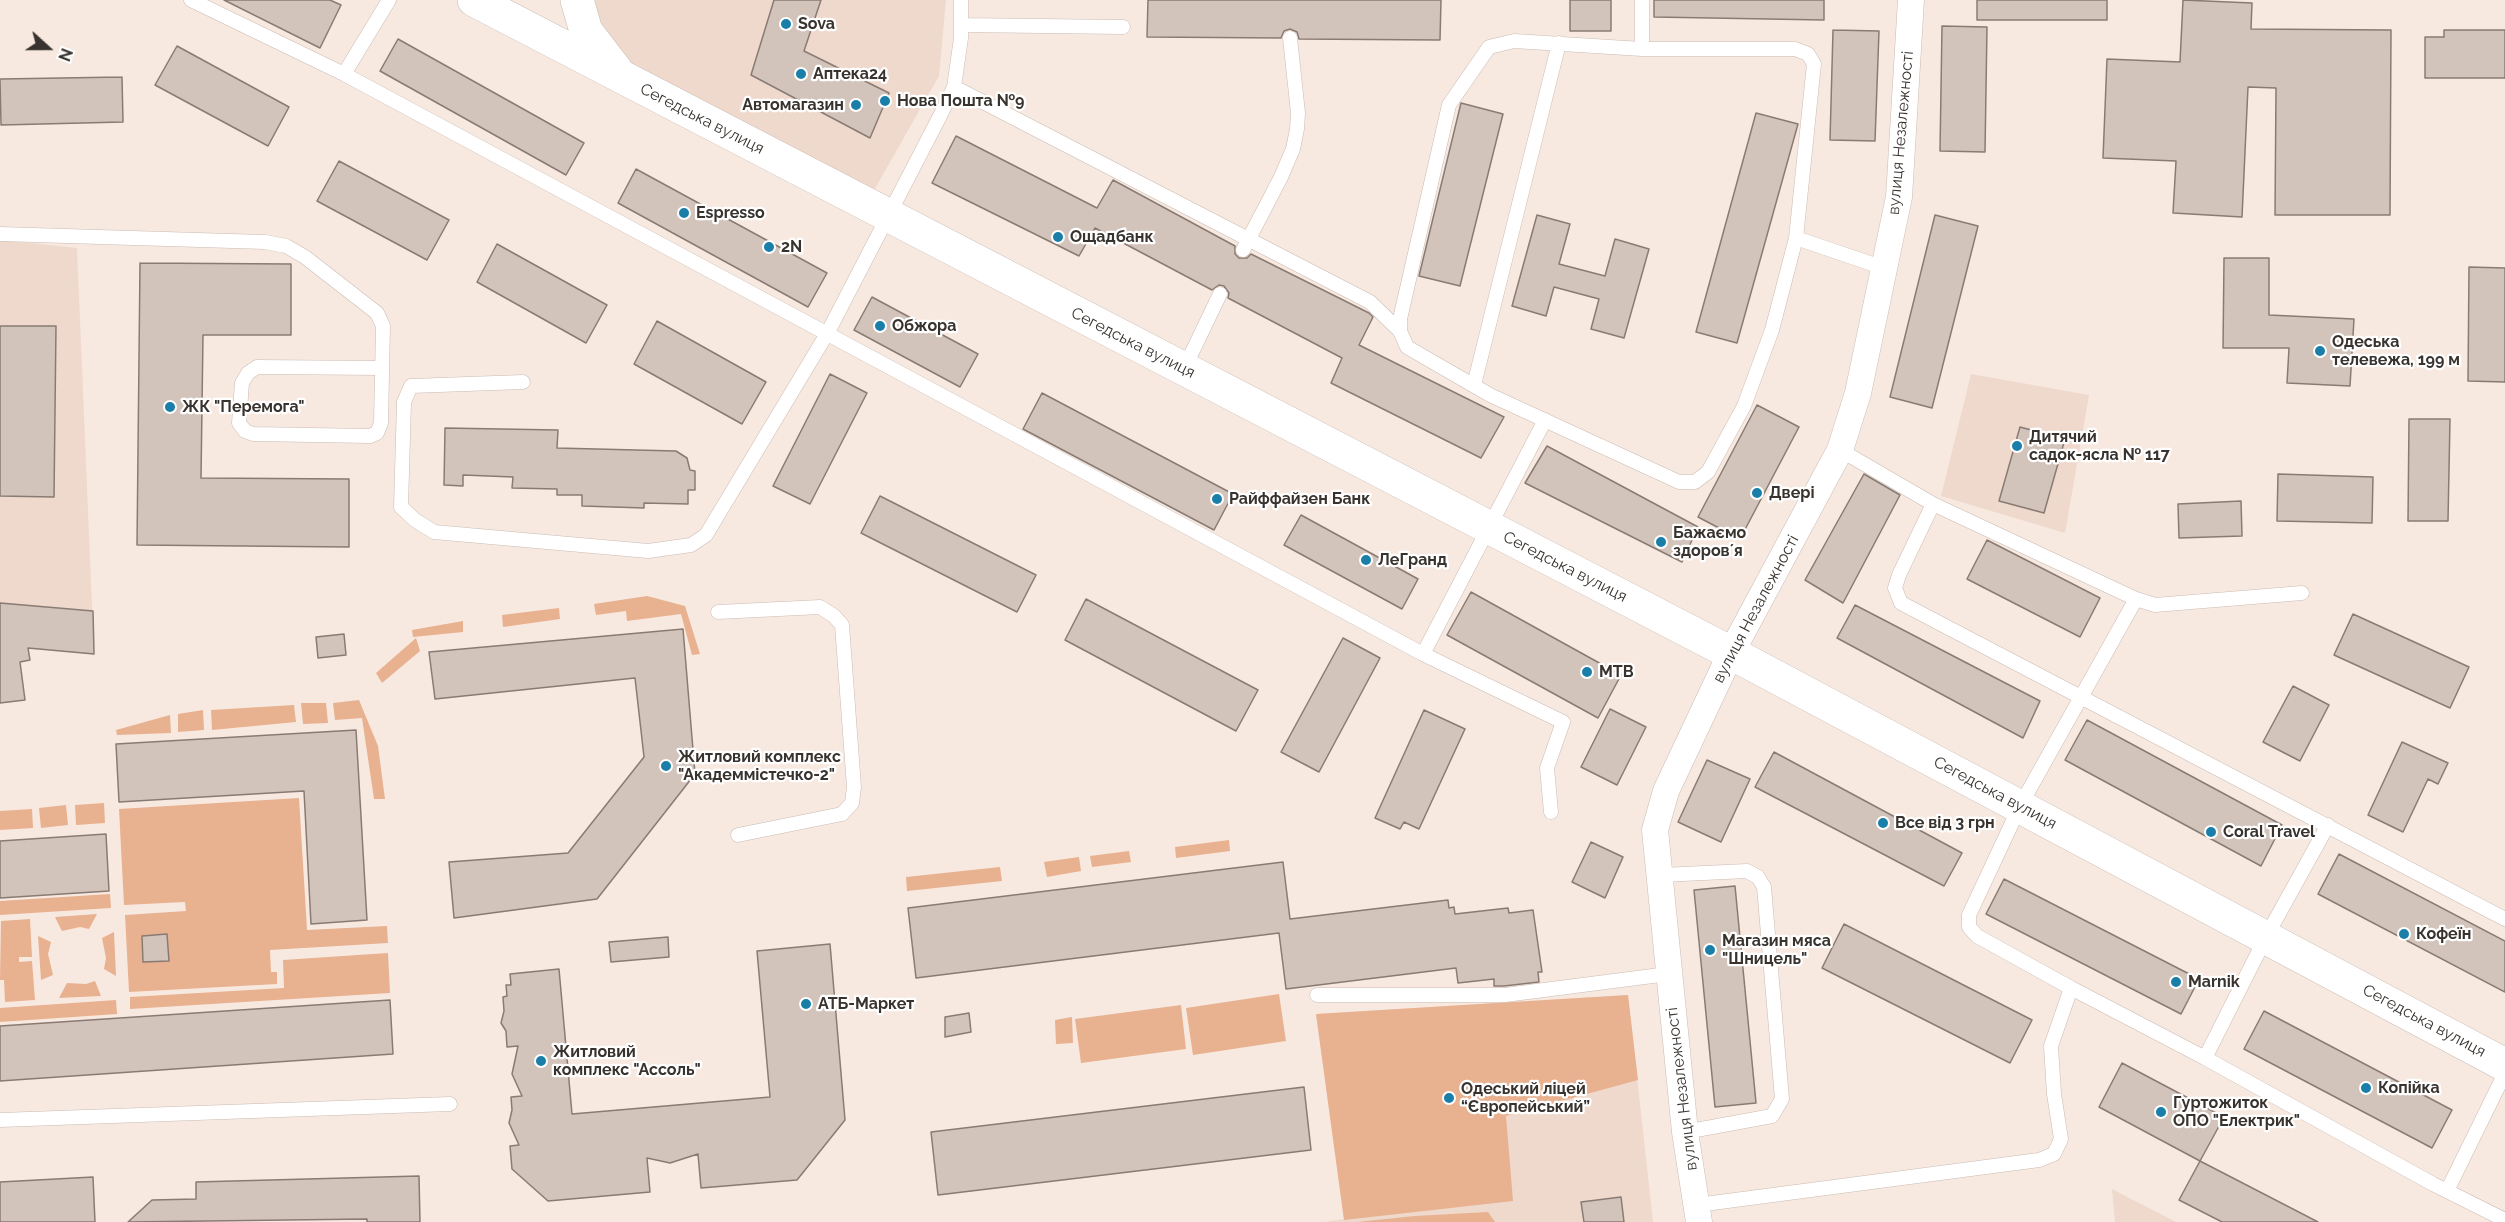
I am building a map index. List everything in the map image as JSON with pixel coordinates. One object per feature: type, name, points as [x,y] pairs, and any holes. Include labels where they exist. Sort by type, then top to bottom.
[{"type":"main road","points":[[481,5],[517,4],[522,0]]},
{"type":"main road","name":"Сегедська вулиця","points":[[577,0],[586,31],[620,76]]},
{"type":"main road","name":"Сегедська вулиця","points":[[481,5],[1731,653],[2505,1065]]},
{"type":"street","name":"вулиця Незалежності","points":[[1698,1214],[1668,974],[1661,875],[1655,830],[1666,791],[1731,653],[1840,450],[1858,393],[1899,197],[1911,0]]},
{"type":"lane","points":[[191,0],[344,74],[828,332],[1423,654],[1563,722],[1547,768],[1551,812]]},
{"type":"lane","points":[[344,74],[389,0]]},
{"type":"lane","points":[[523,382],[411,386],[404,402],[401,507],[415,520],[434,532],[648,551],[691,545],[706,535],[828,332],[890,216],[954,87],[961,25],[961,0]]},
{"type":"lane","points":[[1642,0],[1642,49]]},
{"type":"lane","points":[[961,25],[1123,27]]},
{"type":"lane","points":[[1246,245],[1293,149],[1298,113],[1290,38]]},
{"type":"lane","points":[[954,87],[1246,245],[1370,302],[1400,331],[1407,347],[1474,385],[1679,482],[1695,482],[1708,472],[1744,406],[1773,330],[1796,238],[1814,64],[1808,54],[1795,49],[1642,49],[1514,41],[1489,47],[1449,105],[1400,319],[1400,331]]},
{"type":"lane","points":[[1474,385],[1559,43]]},
{"type":"lane","points":[[0,234],[265,242],[286,246],[305,257],[377,314],[383,326],[381,423],[377,433],[370,436],[253,434],[244,431],[239,423],[242,383],[248,373],[257,367],[382,368]]},
{"type":"lane","points":[[1796,238],[1884,268]]},
{"type":"lane","points":[[1184,369],[1220,294]]},
{"type":"lane","points":[[1423,654],[1487,526],[1545,420]]},
{"type":"lane","points":[[1840,450],[1933,504],[2136,599],[2156,605],[2302,593]]},
{"type":"lane","points":[[1933,504],[1899,575],[1895,588],[1900,603],[2505,919]]},
{"type":"lane","points":[[2136,599],[2020,807],[1970,915],[1969,927],[1977,936],[2071,988],[2505,1220]]},
{"type":"lane","points":[[718,612],[820,608],[834,616],[842,625],[854,787],[852,803],[842,814],[738,835]]},
{"type":"lane","points":[[2205,1058],[2266,937],[2328,825]]},
{"type":"lane","points":[[1661,875],[1748,871],[1758,877],[1764,887],[1782,1099],[1772,1116],[1686,1131]]},
{"type":"lane","points":[[1317,995],[1505,994],[1668,974]]},
{"type":"lane","points":[[1698,1214],[2039,1160],[2054,1154],[2061,1139],[2054,1094],[2051,1046],[2071,988]]},
{"type":"lane","points":[[2447,1191],[2505,1073]]},
{"type":"lane","points":[[0,1120],[450,1104]]},
{"type":"shaded area","points":[[593,0],[946,0],[939,76],[873,192],[629,71],[595,16]]},
{"type":"shaded area","points":[[0,240],[77,248],[94,654],[56,651],[54,641],[0,639]]},
{"type":"shaded area","name":"Дитячий садок-ясла № 117","points":[[1971,374],[2089,395],[2065,533],[1941,496]]},
{"type":"shaded area","points":[[647,596],[685,606],[700,654],[692,655],[681,614],[627,621],[626,611],[596,615],[594,604]]},
{"type":"shaded area","points":[[559,608],[560,619],[503,627],[502,615]]},
{"type":"shaded area","points":[[463,621],[463,632],[413,637],[412,630]]},
{"type":"shaded area","points":[[416,638],[420,651],[382,683],[376,673]]},
{"type":"shaded area","points":[[359,700],[378,746],[385,799],[374,799],[362,718],[335,720],[333,703]]},
{"type":"shaded area","points":[[301,703],[326,703],[328,723],[303,724]]},
{"type":"shaded area","points":[[294,705],[296,722],[212,730],[211,710]]},
{"type":"shaded area","points":[[203,710],[204,730],[178,732],[178,714]]},
{"type":"shaded area","points":[[170,715],[171,733],[117,735],[116,730]]},
{"type":"shaded area","points":[[299,798],[307,930],[387,926],[388,943],[270,950],[271,972],[277,972],[277,984],[129,992],[125,915],[186,911],[185,902],[124,905],[119,809]]},
{"type":"shaded area","points":[[104,803],[105,823],[76,825],[75,805]]},
{"type":"shaded area","points":[[66,805],[68,825],[41,828],[39,808]]},
{"type":"shaded area","points":[[32,809],[33,828],[0,830],[0,811]]},
{"type":"shaded area","points":[[1229,840],[1230,851],[1176,858],[1175,847]]},
{"type":"shaded area","points":[[1129,851],[1131,862],[1092,867],[1090,856]]},
{"type":"shaded area","points":[[1079,857],[1081,871],[1047,877],[1044,862]]},
{"type":"shaded area","points":[[1000,867],[1002,881],[907,891],[906,877]]},
{"type":"shaded area","points":[[110,894],[111,908],[0,915],[0,901]]},
{"type":"shaded area","points":[[97,914],[89,929],[80,927],[62,931],[55,917]]},
{"type":"shaded area","points":[[30,919],[32,957],[19,957],[19,962],[32,961],[35,1000],[5,1002],[4,980],[0,980],[1,921]]},
{"type":"shaded area","points":[[114,932],[116,976],[104,969],[106,958],[102,938]]},
{"type":"shaded area","points":[[38,936],[51,942],[48,954],[53,975],[41,980]]},
{"type":"shaded area","points":[[388,953],[390,993],[130,1009],[130,997],[284,988],[283,960]]},
{"type":"shaded area","points":[[95,981],[101,996],[59,998],[67,983],[86,984]]},
{"type":"shaded area","points":[[1279,994],[1286,1041],[1193,1055],[1186,1008]]},
{"type":"shaded area","name":"Одеський ліцей “Європейський”","points":[[1628,995],[1653,1222],[1324,1222],[1344,1219],[1316,1014]]},
{"type":"shaded area","name":"Одеський ліцей “Європейський”","points":[[1628,995],[1638,1080],[1506,1116],[1513,1201],[1344,1220],[1316,1014]]},
{"type":"shaded area","points":[[116,1000],[117,1014],[0,1022],[0,1008]]},
{"type":"shaded area","points":[[1181,1005],[1186,1049],[1081,1063],[1075,1019]]},
{"type":"shaded area","points":[[1072,1017],[1073,1043],[1056,1044],[1055,1020]]},
{"type":"shaded area","points":[[2112,1189],[2176,1222],[2115,1222]]},
{"type":"shaded area","points":[[1488,1212],[1495,1222],[1357,1222],[1415,1216]]},
{"type":"building","points":[[224,0],[330,0],[341,5],[320,48]]},
{"type":"building","points":[[774,0],[821,0],[804,51],[889,93],[870,138],[751,75]]},
{"type":"building","points":[[1148,0],[1441,0],[1440,40],[1299,39],[1297,32],[1290,29],[1284,31],[1281,38],[1147,37]]},
{"type":"building","points":[[1570,0],[1611,0],[1611,31],[1570,31]]},
{"type":"building","points":[[1654,0],[1824,0],[1824,20],[1654,17]]},
{"type":"building","points":[[1977,0],[2107,0],[2107,20],[1977,20]]},
{"type":"building","points":[[2183,0],[2252,3],[2251,29],[2391,30],[2390,215],[2275,215],[2276,88],[2248,87],[2242,217],[2173,213],[2176,161],[2103,158],[2107,59],[2180,62]]},
{"type":"building","points":[[1942,26],[1987,27],[1985,152],[1940,151]]},
{"type":"building","points":[[1833,30],[1879,31],[1875,141],[1830,140]]},
{"type":"building","points":[[2444,30],[2505,30],[2505,78],[2425,78],[2425,37],[2444,37]]},
{"type":"building","points":[[398,39],[584,143],[566,175],[380,71]]},
{"type":"building","points":[[177,46],[289,107],[268,146],[155,85]]},
{"type":"building","points":[[122,77],[123,122],[1,125],[0,79]]},
{"type":"building","points":[[1461,103],[1503,114],[1460,286],[1419,276]]},
{"type":"building","points":[[1756,113],[1798,124],[1737,343],[1696,332]]},
{"type":"building","points":[[956,136],[1097,208],[1113,180],[1235,246],[1235,254],[1239,258],[1247,258],[1251,254],[1369,313],[1373,317],[1359,345],[1504,417],[1481,458],[1331,383],[1342,358],[1228,298],[1229,293],[1224,286],[1219,285],[1212,290],[1095,228],[1079,256],[932,183]]},
{"type":"building","points":[[339,161],[449,220],[427,260],[317,201]]},
{"type":"building","points":[[636,169],[827,273],[808,307],[618,203]]},
{"type":"building","points":[[1537,215],[1570,224],[1559,264],[1605,276],[1615,239],[1649,249],[1624,338],[1591,329],[1599,299],[1554,287],[1546,316],[1512,306]]},
{"type":"building","points":[[1935,215],[1978,226],[1932,408],[1890,397]]},
{"type":"building","points":[[497,244],[607,305],[586,343],[477,282]]},
{"type":"building","points":[[2224,258],[2269,258],[2269,315],[2354,319],[2350,386],[2287,383],[2289,348],[2223,348]]},
{"type":"building","name":"ЖК \"Перемога\"","points":[[140,263],[291,264],[291,335],[203,335],[201,478],[349,479],[349,547],[137,545]]},
{"type":"building","points":[[2469,267],[2505,268],[2505,382],[2468,381]]},
{"type":"building","points":[[872,297],[978,354],[960,387],[854,330]]},
{"type":"building","points":[[657,321],[766,382],[742,424],[634,364]]},
{"type":"building","points":[[0,326],[56,326],[54,497],[0,496]]},
{"type":"building","points":[[830,374],[867,393],[810,504],[773,486]]},
{"type":"building","points":[[1042,393],[1233,494],[1214,530],[1023,429]]},
{"type":"building","points":[[1757,405],[1799,427],[1740,539],[1698,517]]},
{"type":"building","points":[[2409,419],[2450,419],[2448,521],[2408,521]]},
{"type":"building","points":[[2020,427],[2065,439],[2044,513],[1999,501]]},
{"type":"building","points":[[445,428],[558,430],[557,448],[676,451],[687,458],[690,470],[695,471],[695,490],[688,490],[688,504],[644,503],[644,508],[582,506],[582,495],[557,495],[557,489],[512,488],[513,477],[463,475],[463,486],[444,485]]},
{"type":"building","points":[[1547,446],[1698,527],[1682,562],[1525,483]]},
{"type":"building","points":[[1864,474],[1900,495],[1843,603],[1805,580]]},
{"type":"building","points":[[2278,474],[2373,477],[2372,523],[2277,521]]},
{"type":"building","points":[[880,496],[1036,575],[1017,612],[861,533]]},
{"type":"building","points":[[2241,501],[2242,536],[2179,538],[2178,504]]},
{"type":"building","points":[[1301,515],[1418,579],[1402,609],[1284,545]]},
{"type":"building","points":[[1987,540],[2100,598],[2080,637],[1967,579]]},
{"type":"building","points":[[1471,592],[1621,675],[1598,718],[1447,635]]},
{"type":"building","points":[[1086,599],[1258,690],[1236,731],[1065,640]]},
{"type":"building","points":[[0,603],[93,611],[94,654],[28,648],[30,660],[20,662],[25,700],[0,703]]},
{"type":"building","points":[[1855,605],[2040,701],[2023,738],[1837,638]]},
{"type":"building","points":[[2353,614],[2469,667],[2450,708],[2334,655]]},
{"type":"building","name":"Житловий комплекс \"Академмістечко-2\"","points":[[683,629],[695,774],[597,899],[454,918],[449,862],[568,853],[644,757],[635,678],[435,699],[429,652]]},
{"type":"building","points":[[344,634],[346,655],[318,658],[316,637]]},
{"type":"building","points":[[1343,638],[1380,658],[1319,772],[1281,752]]},
{"type":"building","points":[[2293,686],[2329,705],[2300,761],[2263,742]]},
{"type":"building","points":[[1610,709],[1646,727],[1617,785],[1581,767]]},
{"type":"building","points":[[1424,710],[1465,729],[1419,829],[1404,822],[1400,829],[1375,818]]},
{"type":"building","points":[[2087,720],[2282,825],[2261,866],[2065,760]]},
{"type":"building","points":[[356,730],[367,920],[311,924],[304,791],[119,802],[116,744]]},
{"type":"building","points":[[2402,742],[2448,763],[2438,784],[2428,779],[2403,832],[2368,815]]},
{"type":"building","points":[[1774,752],[1962,853],[1944,886],[1755,787]]},
{"type":"building","points":[[1707,760],[1750,779],[1721,842],[1678,822]]},
{"type":"building","points":[[106,834],[109,891],[0,898],[0,841]]},
{"type":"building","points":[[1591,842],[1623,857],[1605,898],[1572,882]]},
{"type":"building","points":[[2339,854],[2505,941],[2505,992],[2318,894]]},
{"type":"building","points":[[1283,862],[1290,919],[1448,900],[1449,908],[1454,907],[1455,914],[1508,908],[1509,913],[1533,910],[1542,972],[1538,972],[1539,982],[1504,986],[1494,986],[1494,979],[1458,983],[1456,968],[1286,989],[1279,933],[916,978],[908,908]]},
{"type":"building","points":[[2004,879],[2199,979],[2181,1014],[1986,914]]},
{"type":"building","points":[[1735,886],[1756,1103],[1715,1107],[1694,890]]},
{"type":"building","points":[[1844,924],[2032,1020],[2010,1063],[1822,968]]},
{"type":"building","points":[[167,934],[169,961],[143,962],[142,936]]},
{"type":"building","points":[[668,937],[669,957],[611,962],[609,942]]},
{"type":"building","name":"Житловий комплекс \"Ассоль\"","points":[[830,944],[845,1120],[797,1180],[701,1188],[698,1154],[670,1163],[647,1158],[650,1192],[548,1201],[512,1169],[510,1146],[519,1145],[509,1123],[512,1110],[511,1097],[522,1096],[512,1074],[518,1046],[507,1047],[506,1031],[501,1023],[504,1011],[503,997],[507,996],[506,985],[511,985],[510,974],[559,969],[572,1114],[770,1097],[757,951]]},
{"type":"building","points":[[390,1000],[393,1054],[0,1081],[0,1026]]},
{"type":"building","points":[[2264,1011],[2452,1110],[2432,1148],[2244,1049]]},
{"type":"building","points":[[969,1013],[971,1032],[945,1037],[945,1017]]},
{"type":"building","name":"Гуртожиток ОПО \"Електрик\"","points":[[2122,1063],[2224,1117],[2200,1161],[2099,1107]]},
{"type":"building","points":[[1304,1087],[1311,1150],[938,1195],[931,1132]]},
{"type":"building","points":[[2200,1161],[2318,1222],[2222,1222],[2179,1200]]},
{"type":"building","points":[[419,1176],[420,1222],[367,1222],[367,1219],[128,1222],[152,1200],[196,1199],[196,1182]]},
{"type":"building","points":[[93,1177],[95,1222],[0,1222],[0,1182]]},
{"type":"building","points":[[1621,1197],[1624,1222],[1584,1222],[1581,1202]]},
{"type":"place","name":"Sova","points":[[786,24]]},
{"type":"place","name":"Аптека24","points":[[801,74]]},
{"type":"place","name":"Нова Пошта №9","points":[[885,101]]},
{"type":"place","name":"Автомагазин","points":[[856,105]]},
{"type":"place","name":"Espresso","points":[[684,213]]},
{"type":"place","name":"Ощадбанк","points":[[1058,237]]},
{"type":"place","name":"2N","points":[[769,247]]},
{"type":"place","name":"Обжора","points":[[880,326]]},
{"type":"place","name":"Одеська телевежа, 199 м","points":[[2320,351]]},
{"type":"place","name":"ЖК \"Перемога\"","points":[[170,407]]},
{"type":"place","name":"Дитячий садок-ясла № 117","points":[[2017,446]]},
{"type":"place","name":"Двері","points":[[1757,493]]},
{"type":"place","name":"Райффайзен Банк","points":[[1217,499]]},
{"type":"place","name":"Бажаємо здоровʼя","points":[[1661,542]]},
{"type":"place","name":"ЛеГранд","points":[[1366,560]]},
{"type":"place","name":"МТВ","points":[[1587,672]]},
{"type":"place","name":"Житловий комплекс \"Академмістечко-2\"","points":[[666,766]]},
{"type":"place","name":"Все від 3 грн","points":[[1883,823]]},
{"type":"place","name":"Coral Travel","points":[[2211,832]]},
{"type":"place","name":"Кофеїн","points":[[2404,934]]},
{"type":"place","name":"Магазин мяса \"Шницель\"","points":[[1710,950]]},
{"type":"place","name":"Marnik","points":[[2176,982]]},
{"type":"place","name":"АТБ-Маркет","points":[[806,1004]]},
{"type":"place","name":"Житловий комплекс \"Ассоль\"","points":[[541,1061]]},
{"type":"place","name":"Копійка","points":[[2366,1088]]},
{"type":"place","name":"Одеський ліцей “Європейський”","points":[[1449,1098]]},
{"type":"place","name":"Гуртожиток ОПО \"Електрик\"","points":[[2161,1112]]}]
